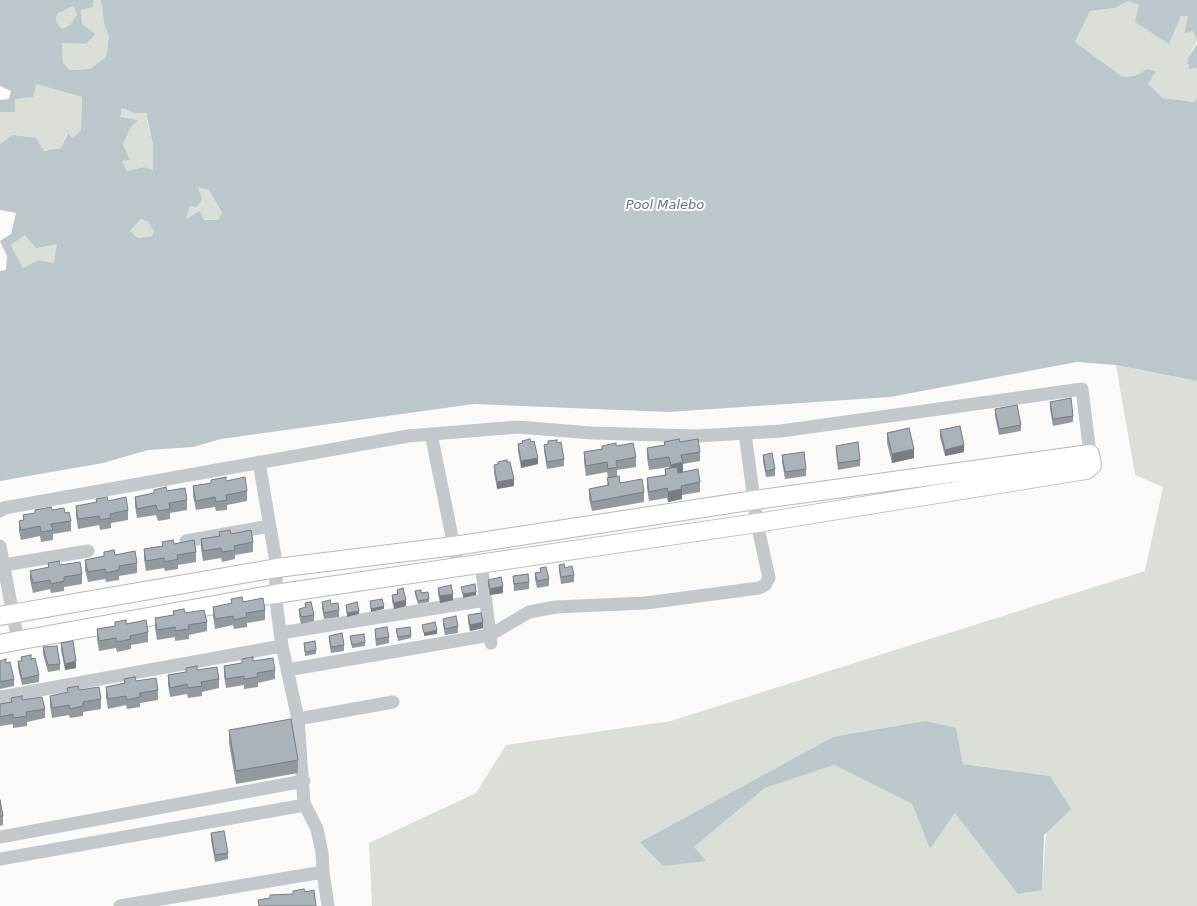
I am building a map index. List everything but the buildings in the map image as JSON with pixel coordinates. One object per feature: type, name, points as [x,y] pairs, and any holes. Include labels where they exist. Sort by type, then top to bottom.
[{"type":"street","points":[[0,511],[4,508],[408,436],[518,427],[592,433],[667,436],[781,432],[1082,389],[1092,465],[1086,470],[757,523],[275,594],[0,644]]},
{"type":"street","points":[[432,434],[458,566]]},
{"type":"street","points":[[287,670],[491,639],[529,612],[556,607],[646,603],[759,588],[765,585],[769,578],[757,523],[745,434]]},
{"type":"street","points":[[7,615],[277,568],[454,546],[755,500],[1090,454]]},
{"type":"street","points":[[259,462],[277,568],[275,594],[281,639],[298,719],[304,781],[304,803],[317,828],[322,853],[328,906]]},
{"type":"street","points":[[186,540],[270,526]]},
{"type":"street","points":[[0,546],[4,565],[7,615],[18,641]]},
{"type":"street","points":[[4,565],[88,551]]},
{"type":"street","points":[[481,563],[491,639]]},
{"type":"street","points":[[0,697],[281,639],[486,600]]},
{"type":"street","points":[[298,719],[393,702]]},
{"type":"street","points":[[0,837],[304,781]]},
{"type":"street","points":[[0,859],[292,807],[304,803]]},
{"type":"street","points":[[120,816],[125,836]]},
{"type":"street","points":[[120,906],[323,872]]},
{"type":"shaded area","points":[[93,0],[100,0],[102,5],[104,24],[109,36],[106,57],[90,69],[70,70],[63,63],[62,43],[86,44],[96,34],[82,24],[81,10],[92,7]]},
{"type":"shaded area","points":[[1129,1],[1139,5],[1169,44],[1181,16],[1188,16],[1184,32],[1193,30],[1197,41],[1187,59],[1189,69],[1197,68],[1197,98],[1194,102],[1163,98],[1148,84],[1156,71],[1147,69],[1135,76],[1123,77],[1075,42],[1089,11],[1115,8]]},
{"type":"shaded area","points":[[73,6],[77,14],[70,25],[62,29],[56,21],[57,14]]},
{"type":"shaded area","points":[[36,84],[82,97],[81,130],[73,138],[67,133],[61,148],[44,151],[12,135],[0,144],[0,112],[15,112],[15,98]]},
{"type":"shaded area","points":[[122,108],[134,113],[145,112],[153,145],[153,170],[144,167],[127,171],[122,161],[130,160],[123,144],[131,127],[119,117]]},
{"type":"shaded area","points":[[198,187],[209,189],[222,214],[218,220],[185,219]]},
{"type":"shaded area","points":[[140,219],[148,222],[154,231],[152,236],[138,238],[130,231]]},
{"type":"shaded area","points":[[25,235],[57,244],[55,263],[39,260],[23,268],[11,245]]},
{"type":"shaded area","points":[[1116,365],[1197,381],[1197,906],[372,906],[369,843],[476,793],[506,745],[671,721],[1145,571],[1163,487],[1135,475]],"holes":[[[956,728],[963,764],[1050,776],[1042,889],[955,813],[930,849],[912,804],[834,765],[765,788],[694,847],[640,842],[833,737]]]},
{"type":"water","name":"Pool Malebo","points":[[0,0],[93,0],[93,7],[81,10],[82,24],[96,34],[86,44],[62,43],[63,63],[70,70],[90,69],[106,57],[109,36],[104,24],[100,0],[1197,0],[1197,41],[1193,31],[1184,33],[1188,16],[1181,16],[1169,44],[1135,22],[1139,5],[1129,1],[1115,8],[1090,11],[1075,42],[1123,77],[1135,76],[1147,69],[1156,71],[1148,84],[1163,98],[1194,102],[1197,98],[1197,381],[1116,365],[1077,362],[890,397],[668,412],[474,404],[221,439],[193,447],[148,450],[103,463],[0,481],[0,271],[6,270],[7,256],[0,241],[11,234],[16,213],[0,210],[0,144],[12,135],[36,138],[44,151],[61,148],[68,133],[73,138],[81,130],[82,97],[36,84],[33,97],[15,99],[15,112],[0,112],[0,100],[9,99],[11,91],[0,86]],"holes":[[[73,6],[77,14],[70,25],[62,29],[56,21],[57,14]],[[122,108],[134,113],[146,113],[153,145],[153,170],[144,167],[127,171],[122,161],[130,160],[123,144],[131,127],[138,120],[120,117]],[[198,187],[209,190],[222,213],[218,220],[204,220],[200,211],[186,219],[190,206],[197,207],[202,199]],[[141,219],[148,222],[154,231],[152,236],[138,238],[130,231]],[[25,235],[36,248],[57,244],[54,263],[39,260],[23,268],[11,245]]]},
{"type":"water","points":[[1197,44],[1197,68],[1189,69],[1187,59]]},
{"type":"water","points":[[926,721],[956,728],[963,764],[1050,776],[1071,809],[1044,835],[1042,890],[1018,894],[955,813],[930,849],[912,804],[834,765],[765,788],[694,847],[706,861],[663,866],[640,842],[833,737]]}]
